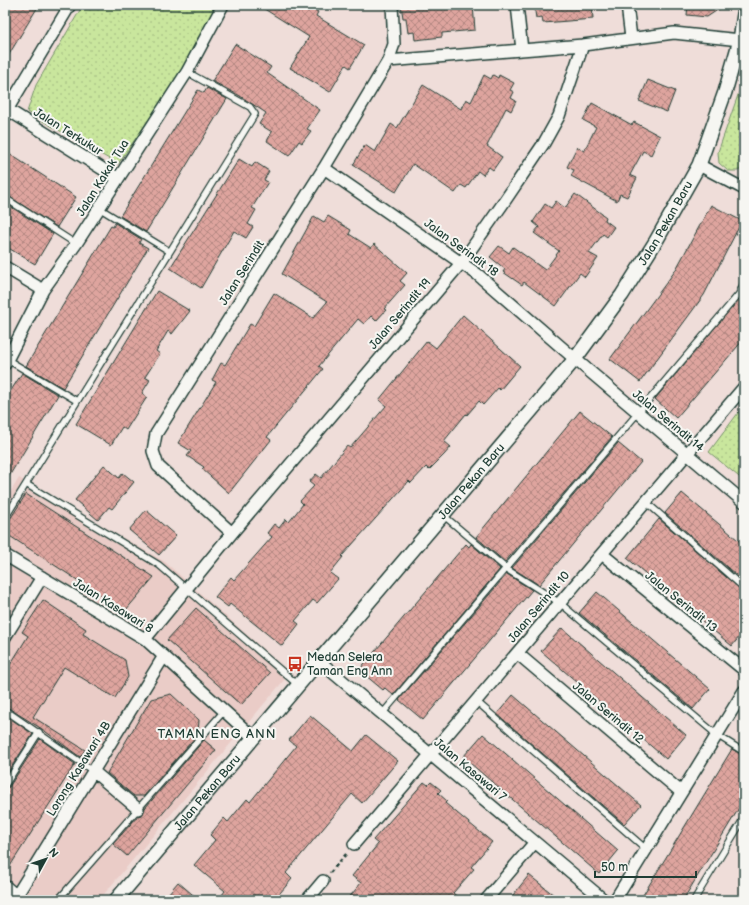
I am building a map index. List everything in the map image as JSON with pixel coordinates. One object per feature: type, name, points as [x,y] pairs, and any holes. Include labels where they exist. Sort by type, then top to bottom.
[{"type":"street","points":[[6,109],[70,5]]},
{"type":"street","name":"Jalan Kakak Tua","points":[[7,355],[43,290],[76,244],[117,178],[187,72],[223,5]]},
{"type":"street","name":"Jalan Serindit","points":[[232,532],[158,466],[153,451],[156,434],[324,168],[388,61],[394,44],[392,5]]},
{"type":"street","points":[[516,5],[522,50]]},
{"type":"street","points":[[628,5],[631,38]]},
{"type":"street","name":"Jalan Pekan Baru","points":[[116,900],[575,359],[622,295],[656,241],[699,166],[725,92],[740,40],[744,14]]},
{"type":"street","points":[[388,61],[583,45],[674,33],[740,40]]},
{"type":"street","name":"Jalan Serindit 19","points":[[145,639],[232,532],[462,262],[502,205],[559,116],[583,45]]},
{"type":"street","name":"Jalan Terkukur","points":[[6,109],[117,178]]},
{"type":"street","points":[[699,166],[743,186]]},
{"type":"street","name":"Jalan Serindit 18","points":[[324,168],[462,262],[575,359]]},
{"type":"street","points":[[5,267],[43,290]]},
{"type":"street","name":"Jalan Serindit 14","points":[[575,359],[744,502]]},
{"type":"street","name":"Jalan Serindit 10","points":[[354,844],[744,387]]},
{"type":"street","name":"Jalan Serindit 13","points":[[602,554],[744,670]]},
{"type":"street","name":"Jalan Kasawari 8","points":[[5,555],[145,639],[254,738]]},
{"type":"street","points":[[5,637],[42,577]]},
{"type":"street","name":"Jalan Serindit 12","points":[[517,653],[682,792]]},
{"type":"street","name":"Lorong Kasawari 4B","points":[[19,898],[93,771],[164,656]]},
{"type":"street","name":"Jalan Kasawari 7","points":[[319,661],[604,900]]},
{"type":"street","points":[[615,900],[744,691]]},
{"type":"street","points":[[93,771],[138,809]]},
{"type":"street","points":[[486,900],[535,842]]},
{"type":"street","points":[[307,900],[323,881]]},
{"type":"street","points":[[5,886],[19,898]]},
{"type":"lane","points":[[5,518],[168,251],[255,114],[250,107],[187,72]]},
{"type":"lane","points":[[5,198],[76,244]]},
{"type":"lane","points":[[98,208],[168,251]]},
{"type":"lane","points":[[382,714],[739,294],[744,283]]},
{"type":"lane","points":[[7,355],[77,401]]},
{"type":"lane","points":[[26,484],[159,565],[298,685]]},
{"type":"lane","points":[[646,502],[744,588]]},
{"type":"lane","points":[[443,515],[506,569],[560,603],[717,735],[744,752]]},
{"type":"lane","points":[[476,701],[646,849]]},
{"type":"lane","points":[[5,710],[93,771]]},
{"type":"lane","points":[[58,900],[224,711]]},
{"type":"lane","points":[[5,785],[38,732]]},
{"type":"lane","points":[[694,900],[744,818]]},
{"type":"path","points":[[323,881],[354,844]]},
{"type":"shaded area","points":[[19,478],[165,562],[290,673],[99,900],[5,900],[5,501]]},
{"type":"green space","points":[[83,5],[223,5],[178,77],[118,164],[27,112],[36,85]]},
{"type":"green space","points":[[744,78],[744,167],[738,171],[728,171],[719,163],[718,152]]},
{"type":"green space","points":[[744,405],[744,481],[709,452]]},
{"type":"building","points":[[8,5],[39,5],[5,61],[5,10]]},
{"type":"building","points":[[258,5],[308,5],[318,12],[316,16],[364,45],[350,68],[346,65],[330,92],[290,68],[309,37]]},
{"type":"building","points":[[401,5],[473,5],[475,30],[442,33],[442,37],[415,40],[414,32],[408,33],[406,18],[403,18]]},
{"type":"building","points":[[534,5],[592,5],[593,19],[543,23],[542,17],[536,18]]},
{"type":"building","points":[[688,5],[725,5],[707,17],[687,15]]},
{"type":"building","points":[[235,44],[271,67],[267,73],[320,110],[307,129],[311,131],[302,143],[299,141],[289,156],[267,141],[272,132],[259,124],[266,113],[240,96],[212,81]]},
{"type":"building","points":[[484,75],[491,79],[493,75],[498,78],[499,75],[514,83],[510,90],[514,92],[511,98],[516,101],[511,111],[506,108],[487,146],[502,157],[493,170],[489,167],[483,175],[478,171],[466,188],[461,185],[455,193],[413,164],[396,192],[353,165],[365,145],[375,152],[391,124],[397,128],[423,85],[461,109],[466,99],[471,102]]},
{"type":"building","points":[[648,80],[675,91],[667,112],[639,101]]},
{"type":"building","points":[[207,88],[227,99],[146,232],[120,216],[198,90],[204,93]]},
{"type":"building","points":[[592,103],[632,125],[634,122],[660,136],[651,155],[643,151],[630,175],[637,178],[627,197],[620,194],[617,201],[571,176],[574,170],[567,167],[577,147],[584,151],[596,127],[583,120]]},
{"type":"building","points":[[5,151],[76,197],[57,227],[5,194]]},
{"type":"building","points":[[239,159],[252,167],[255,162],[269,171],[264,180],[268,182],[252,208],[256,210],[248,224],[253,227],[246,238],[234,231],[201,288],[170,268]]},
{"type":"building","points":[[575,194],[606,217],[605,220],[614,227],[607,237],[603,234],[589,253],[598,258],[585,277],[580,273],[556,306],[524,282],[522,285],[503,272],[505,269],[490,257],[499,246],[509,253],[513,247],[545,270],[559,251],[534,233],[539,227],[533,222],[545,204],[551,208],[556,201],[565,208]]},
{"type":"building","points":[[5,203],[53,234],[35,264],[5,246]]},
{"type":"building","points":[[711,205],[742,221],[704,295],[640,382],[610,359],[675,271]]},
{"type":"building","points":[[314,216],[324,222],[328,216],[351,230],[349,234],[371,248],[374,244],[407,273],[400,281],[405,285],[384,309],[386,310],[376,321],[371,316],[364,324],[358,319],[319,366],[323,369],[267,437],[271,440],[229,493],[202,469],[204,467],[187,456],[191,451],[178,443],[216,382],[212,380],[221,363],[225,365],[250,324],[254,326],[274,293],[313,318],[327,302],[282,274]]},
{"type":"building","points":[[115,223],[141,239],[139,243],[148,248],[63,388],[26,366],[111,226],[113,227]]},
{"type":"building","points":[[157,291],[190,311],[172,334],[168,331],[156,351],[160,354],[145,377],[150,380],[142,393],[147,397],[126,430],[122,427],[111,445],[76,424]]},
{"type":"building","points":[[744,293],[744,339],[676,418],[655,399]]},
{"type":"building","points":[[463,315],[520,366],[500,390],[498,388],[483,405],[479,401],[467,415],[466,414],[444,441],[451,447],[429,470],[426,467],[411,483],[409,481],[342,556],[343,557],[330,573],[338,579],[317,603],[313,600],[295,621],[299,624],[282,646],[230,604],[228,607],[215,597],[231,577],[234,580],[272,537],[267,533],[274,524],[279,528],[286,519],[289,522],[303,504],[300,501],[314,486],[309,482],[316,474],[321,478],[347,446],[350,448],[386,406],[379,400],[427,341],[436,348]]},
{"type":"building","points":[[22,373],[58,395],[5,483],[5,400]]},
{"type":"building","points":[[580,411],[612,437],[505,562],[476,537]]},
{"type":"building","points":[[618,443],[641,462],[539,585],[512,568]]},
{"type":"building","points":[[104,465],[119,478],[123,473],[134,482],[112,509],[109,507],[98,520],[75,500]]},
{"type":"building","points":[[682,493],[744,545],[744,582],[665,513]]},
{"type":"building","points":[[26,494],[154,577],[125,611],[5,533],[5,527]]},
{"type":"building","points":[[146,510],[176,536],[159,555],[129,530]]},
{"type":"building","points":[[659,519],[744,592],[744,631],[732,646],[627,558]]},
{"type":"building","points":[[466,544],[469,547],[471,544],[500,569],[393,695],[385,688],[383,690],[359,670]]},
{"type":"building","points":[[507,574],[532,590],[423,720],[399,700]]},
{"type":"building","points":[[597,592],[710,689],[693,709],[579,613]]},
{"type":"building","points":[[43,600],[86,629],[83,634],[125,660],[128,677],[115,698],[64,667],[33,717],[85,750],[80,757],[42,729],[5,706],[5,673],[28,636],[22,632]]},
{"type":"building","points":[[196,608],[270,673],[241,705],[167,640]]},
{"type":"building","points":[[562,628],[686,735],[666,759],[541,651]]},
{"type":"building","points":[[171,694],[199,720],[198,734],[144,796],[134,796],[107,773],[151,699]]},
{"type":"building","points":[[513,695],[641,805],[624,824],[497,714]]},
{"type":"building","points":[[5,715],[33,734],[5,777]]},
{"type":"building","points":[[310,715],[353,751],[366,735],[398,761],[362,803],[352,794],[286,873],[292,879],[274,900],[218,900],[225,891],[194,865],[215,840],[210,835],[224,818],[228,822],[247,799],[250,802],[296,746],[289,740]]},
{"type":"building","points":[[483,734],[618,851],[599,874],[463,757]]},
{"type":"building","points":[[40,739],[75,764],[5,874],[5,789],[9,787]]},
{"type":"building","points":[[204,740],[216,750],[127,856],[113,844],[138,816],[143,814],[145,808]]},
{"type":"building","points":[[732,749],[744,756],[744,800],[683,900],[640,900]]},
{"type":"building","points":[[424,782],[428,785],[431,782],[441,790],[438,793],[447,801],[445,803],[492,842],[471,867],[474,869],[453,893],[461,900],[347,900],[361,883],[352,876],[378,844],[373,840]]},
{"type":"building","points":[[529,875],[560,900],[509,900]]},
{"type":"building","points":[[178,882],[199,900],[163,900]]},
{"type":"place","name":"Medan Selera Taman Eng Ann","points":[[295,664]]},
{"type":"district","name":"TAMAN ENG ANN","points":[[217,734]]}]
